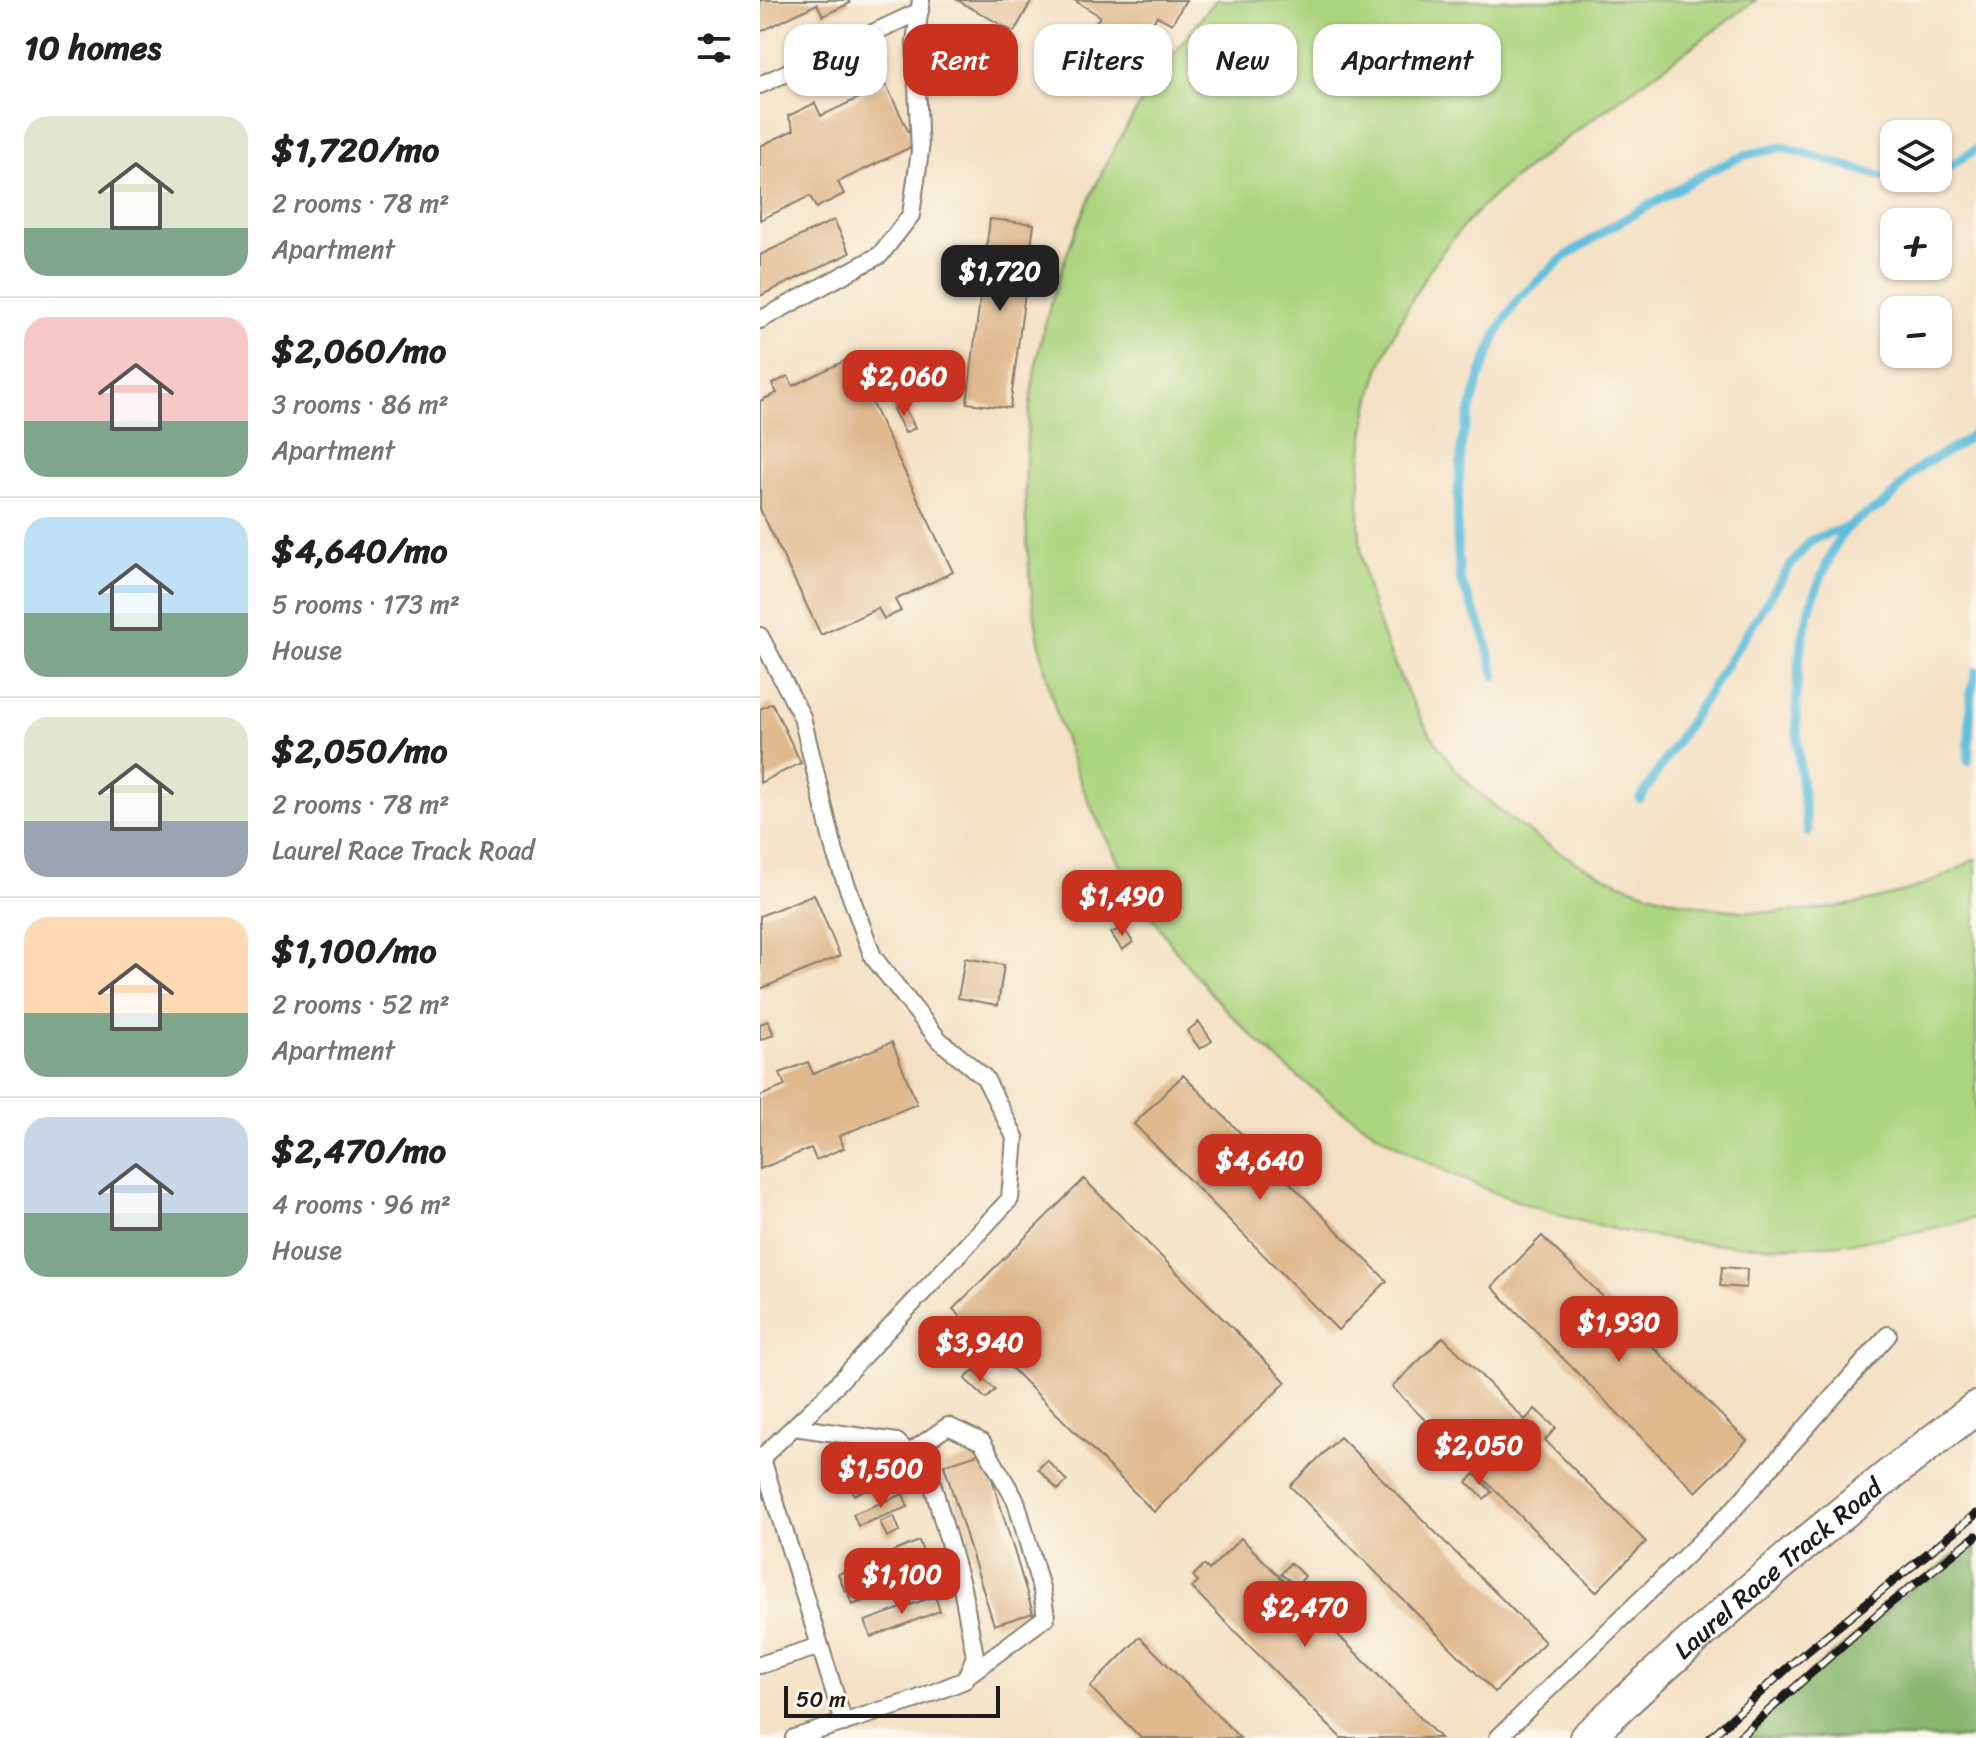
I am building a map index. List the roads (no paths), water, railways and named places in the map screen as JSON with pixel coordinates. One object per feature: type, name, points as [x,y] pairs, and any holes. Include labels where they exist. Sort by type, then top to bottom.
[{"type":"street","name":"Laurel Race Track Road","points":[[1586,1738],[1640,1687],[1892,1472],[1976,1408]]},
{"type":"lane","points":[[760,85],[920,6]]},
{"type":"lane","points":[[760,320],[880,255],[911,215],[920,151],[915,42],[920,6]]},
{"type":"lane","points":[[760,636],[802,717],[835,853],[873,957],[939,1040],[985,1078],[1015,1137],[1010,1199],[761,1459],[844,1723]]},
{"type":"lane","points":[[1498,1738],[1732,1511],[1888,1335]]},
{"type":"lane","points":[[909,1453],[948,1426],[982,1442],[1016,1501],[1042,1592],[1046,1617],[967,1676]]},
{"type":"lane","points":[[794,1427],[897,1442],[929,1472],[962,1588],[975,1656],[965,1680],[915,1700],[794,1738]]},
{"type":"lane","points":[[760,1665],[820,1646]]},
{"type":"waterway","points":[[1495,676],[1483,631],[1460,579],[1458,496],[1462,440],[1480,376],[1497,333],[1517,300],[1563,258],[1611,227],[1709,171],[1745,155],[1783,147],[1880,176]]},
{"type":"waterway","points":[[1952,165],[1976,149]]},
{"type":"waterway","points":[[1808,832],[1796,701],[1803,637],[1823,573],[1838,542],[1850,526],[1886,502],[1920,467],[1957,446],[1976,430]]},
{"type":"waterway","points":[[1640,799],[1788,569],[1811,540],[1850,526]]},
{"type":"waterway","points":[[1968,761],[1971,692],[1976,671]]},
{"type":"railway","points":[[1710,1738],[1794,1662],[1976,1514]]},
{"type":"railway","points":[[1738,1738],[1882,1610],[1976,1536]]}]
